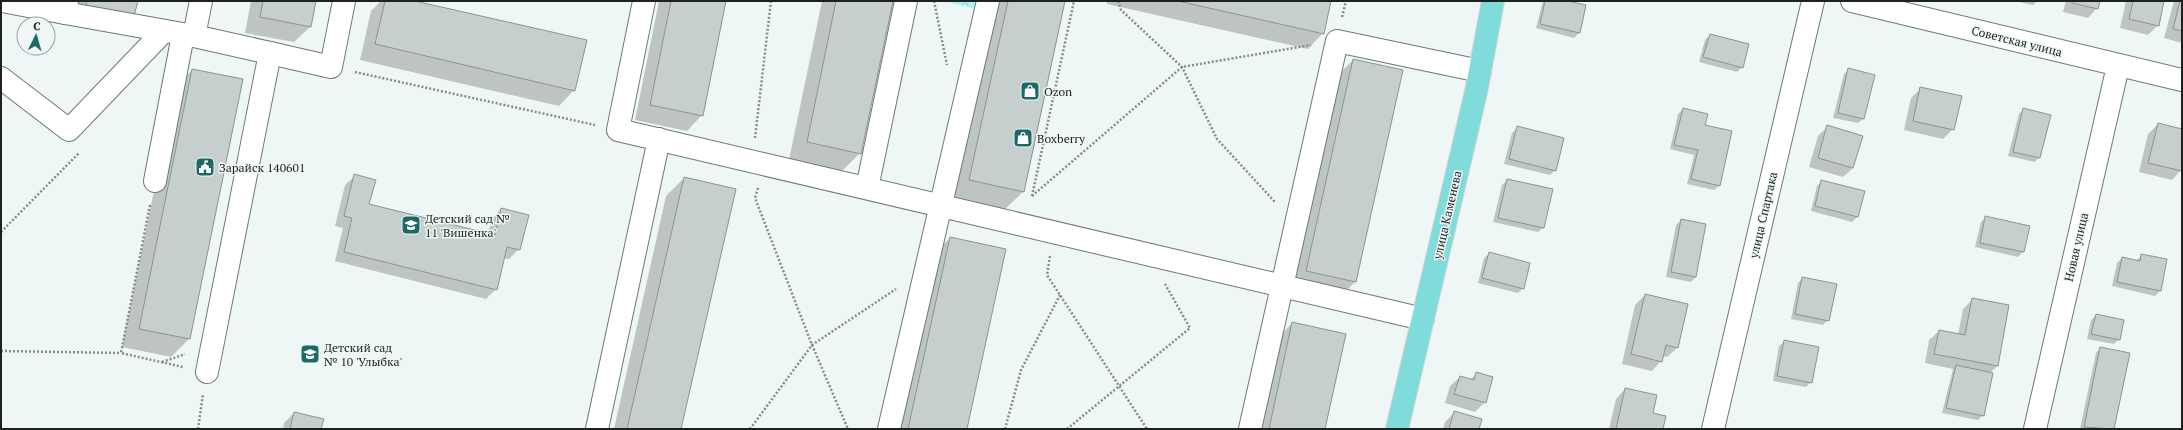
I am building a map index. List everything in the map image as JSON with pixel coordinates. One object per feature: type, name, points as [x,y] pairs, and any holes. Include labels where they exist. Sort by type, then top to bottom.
[{"type":"main road","name":"улица Каменева","points":[[1397,429],[1480,72],[1493,1]]},
{"type":"street","points":[[1,78],[69,130],[180,34],[201,1]]},
{"type":"street","points":[[2,2],[66,7],[331,67],[344,1]]},
{"type":"street","points":[[644,1],[618,130],[1423,319]]},
{"type":"street","points":[[867,188],[906,1]]},
{"type":"street","points":[[889,429],[988,1]]},
{"type":"street","name":"улица Спартака","points":[[1713,429],[1813,1]]},
{"type":"street","name":"Советская улица","points":[[1852,1],[2118,66],[2182,80]]},
{"type":"street","points":[[155,181],[180,34]]},
{"type":"street","points":[[1250,429],[1337,41],[1480,72]]},
{"type":"street","points":[[207,372],[270,53]]},
{"type":"street","name":"Новая улица","points":[[2035,429],[2118,66]]},
{"type":"street","points":[[597,429],[660,139]]},
{"type":"path","points":[[752,161],[771,1]]},
{"type":"path","points":[[1025,225],[1074,1]]},
{"type":"path","points":[[1118,1],[1121,10],[1182,67],[1217,138],[1296,225]]},
{"type":"path","points":[[1032,196],[1182,67],[1337,41],[1346,1]]},
{"type":"path","points":[[331,67],[618,130]]},
{"type":"path","points":[[755,198],[812,345],[848,429]]},
{"type":"path","points":[[122,353],[150,203]]},
{"type":"path","points":[[1055,232],[1047,275],[1147,429]]},
{"type":"path","points":[[1068,429],[1190,328],[1148,254]]},
{"type":"path","points":[[750,429],[812,345],[926,269]]},
{"type":"path","points":[[1005,429],[1021,370],[1060,294]]},
{"type":"path","points":[[1,351],[122,353],[207,372],[198,429]]},
{"type":"green space","points":[[951,1],[979,1],[977,9],[951,3]]},
{"type":"building","points":[[87,1],[138,1],[134,16],[86,6]]},
{"type":"building","points":[[263,1],[316,1],[311,27],[260,17]]},
{"type":"building","points":[[385,1],[415,1],[587,40],[575,91],[375,44]]},
{"type":"building","points":[[671,1],[726,1],[703,116],[650,105]]},
{"type":"building","points":[[836,1],[893,1],[861,154],[807,142]]},
{"type":"building","points":[[1008,1],[1065,1],[1024,192],[969,180]]},
{"type":"building","points":[[1178,1],[1331,1],[1324,34]]},
{"type":"building","points":[[1545,1],[1568,1],[1586,5],[1580,33],[1540,24]]},
{"type":"building","points":[[2072,1],[2100,1],[2098,9],[2072,3]]},
{"type":"building","points":[[2133,1],[2164,1],[2159,26],[2129,19]]},
{"type":"building","points":[[2180,1],[2182,1],[2182,31],[2173,29]]},
{"type":"building","points":[[1710,34],[1749,44],[1743,68],[1703,57]]},
{"type":"building","points":[[1353,59],[1403,70],[1356,282],[1306,271]]},
{"type":"building","points":[[1848,68],[1875,75],[1864,119],[1838,113]]},
{"type":"building","points":[[192,69],[243,79],[190,339],[139,329]]},
{"type":"building","points":[[1920,87],[1962,96],[1954,130],[1913,121]]},
{"type":"building","points":[[1683,108],[1708,114],[1705,125],[1732,131],[1720,186],[1691,179],[1698,150],[1674,145]]},
{"type":"building","points":[[2023,108],[2051,115],[2040,158],[2013,152]]},
{"type":"building","points":[[2158,123],[2182,129],[2182,171],[2148,163]]},
{"type":"building","points":[[1827,125],[1863,136],[1853,168],[1818,158]]},
{"type":"building","points":[[1517,126],[1564,138],[1556,171],[1509,159]]},
{"type":"building","points":[[354,174],[376,180],[369,204],[495,235],[501,208],[529,215],[520,250],[507,247],[497,290],[344,252],[352,218],[344,216]]},
{"type":"building","points":[[684,177],[736,189],[681,429],[627,429]]},
{"type":"building","points":[[1507,179],[1553,189],[1544,228],[1498,218]]},
{"type":"building","points":[[1821,180],[1865,191],[1858,217],[1815,206]]},
{"type":"building","points":[[1985,216],[2030,226],[2024,252],[1980,243]]},
{"type":"building","points":[[1681,219],[1706,224],[1696,277],[1671,272]]},
{"type":"building","points":[[950,237],[1006,249],[967,429],[908,429]]},
{"type":"building","points":[[1489,252],[1530,263],[1524,289],[1482,278]]},
{"type":"building","points":[[2141,254],[2167,259],[2161,291],[2117,282],[2122,257],[2140,261]]},
{"type":"building","points":[[1802,277],[1837,284],[1829,321],[1795,314]]},
{"type":"building","points":[[1645,294],[1688,304],[1678,348],[1666,345],[1662,362],[1631,354]]},
{"type":"building","points":[[1972,298],[2009,305],[1998,366],[1934,354],[1939,330],[1965,335]]},
{"type":"building","points":[[2096,314],[2124,320],[2120,340],[2091,334]]},
{"type":"building","points":[[1292,322],[1346,334],[1325,429],[1269,429]]},
{"type":"building","points":[[1784,340],[1819,347],[1812,383],[1777,376]]},
{"type":"building","points":[[2100,347],[2130,353],[2114,429],[2084,427]]},
{"type":"building","points":[[1956,365],[1993,373],[1984,416],[1946,408]]},
{"type":"building","points":[[1476,372],[1493,377],[1486,403],[1454,394],[1460,376],[1474,380]]},
{"type":"building","points":[[1625,388],[1657,395],[1653,413],[1666,416],[1663,429],[1616,429]]},
{"type":"building","points":[[1454,411],[1482,419],[1479,429],[1449,429]]},
{"type":"building","points":[[294,412],[324,419],[321,429],[290,429]]},
{"type":"place","name":"Ozon","points":[[1030,91]]},
{"type":"place","name":"Boxberry","points":[[1023,138]]},
{"type":"place","name":"Зарайск 140601","points":[[205,167]]},
{"type":"place","name":"Детский сад № 11 'Вишенка'","points":[[411,225]]},
{"type":"place","name":"Детский сад № 10 'Улыбка'","points":[[310,354]]}]
